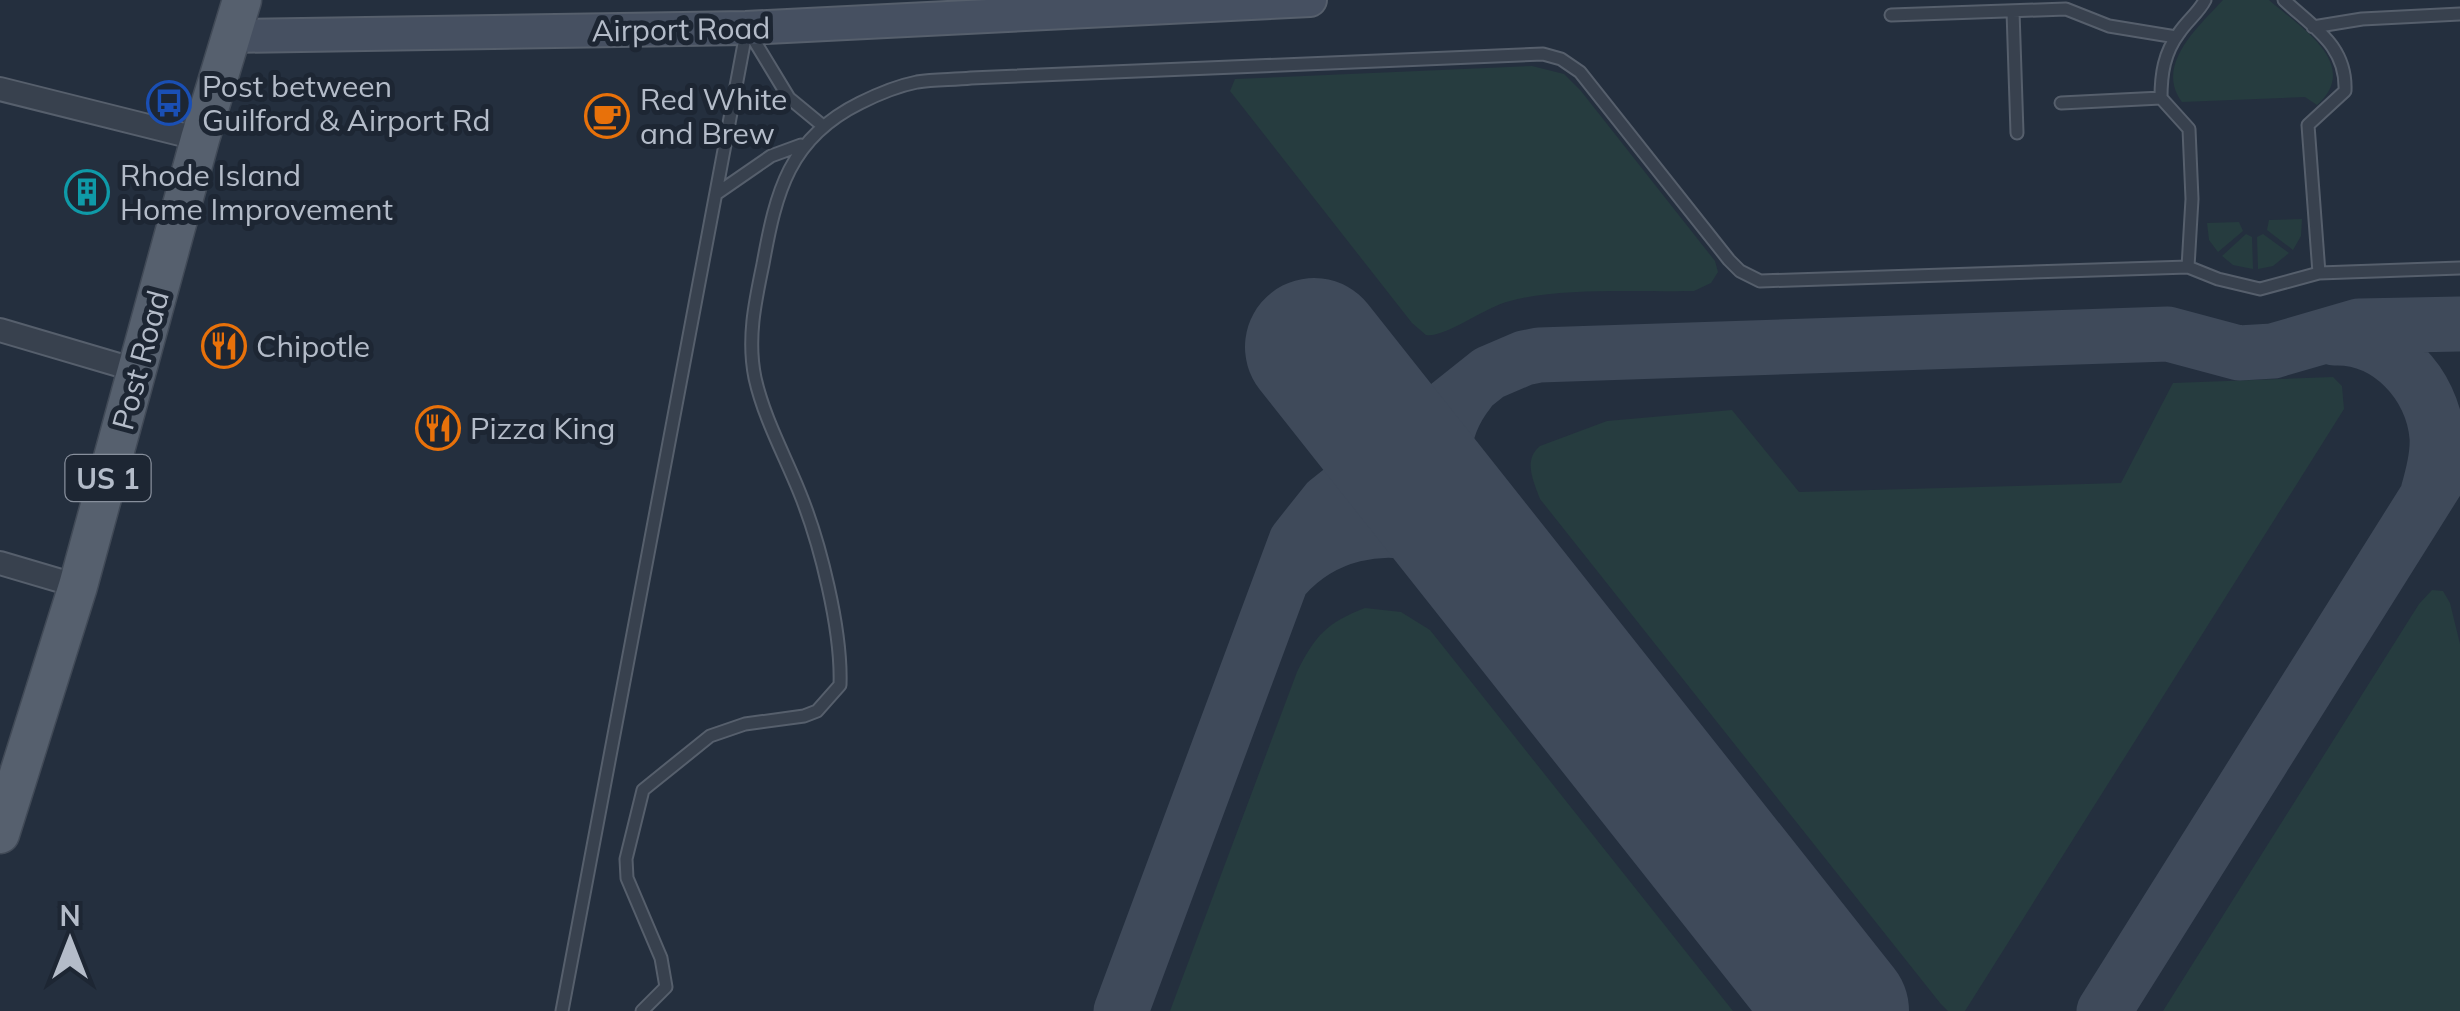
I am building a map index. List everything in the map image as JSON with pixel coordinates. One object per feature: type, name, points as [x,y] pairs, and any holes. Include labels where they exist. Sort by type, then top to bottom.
[{"type":"main road","name":"Post Road","points":[[3,812],[78,586],[200,138],[242,0]]},
{"type":"main road","name":"Airport Road","points":[[231,36],[746,28],[1069,6],[1310,0]]},
{"type":"street","points":[[0,89],[200,138]]},
{"type":"street","points":[[0,330],[139,371]]},
{"type":"street","points":[[0,564],[78,586]]},
{"type":"lane","points":[[2188,267],[2192,199],[2189,129],[2160,98],[2164,59],[2205,0]]},
{"type":"lane","points":[[2284,0],[2338,51],[2346,70],[2345,91],[2308,125],[2319,273]]},
{"type":"lane","points":[[1891,15],[2066,9],[2109,26],[2176,37]]},
{"type":"lane","points":[[2013,11],[2017,133]]},
{"type":"lane","points":[[2313,27],[2362,19],[2460,14]]},
{"type":"lane","points":[[746,28],[789,98],[823,126]]},
{"type":"lane","points":[[562,1011],[746,28]]},
{"type":"lane","points":[[642,1011],[666,987],[661,958],[627,878],[626,859],[643,790],[710,736],[745,724],[817,711],[840,684],[839,649],[815,542],[801,496],[767,417],[753,357],[754,308],[774,210],[792,164],[823,126],[882,92],[918,82],[1543,54],[1556,56],[1580,72],[1729,260],[1760,281],[2188,267],[2218,280],[2260,289],[2319,273],[2460,268]]},
{"type":"lane","points":[[2061,103],[2160,98]]},
{"type":"lane","points":[[716,194],[772,156],[805,144]]},
{"type":"green space","points":[[2223,0],[2269,0],[2321,47],[2333,75],[2329,90],[2317,105],[2305,97],[2182,102],[2173,74],[2176,60],[2192,34]]},
{"type":"green space","points":[[1532,66],[1564,74],[1581,91],[1715,261],[1718,272],[1711,283],[1694,291],[1576,292],[1530,297],[1500,304],[1444,332],[1426,335],[1412,323],[1230,91],[1235,79]]},
{"type":"green space","points":[[2302,219],[2301,236],[2293,250],[2267,230],[2269,220]]},
{"type":"green space","points":[[2239,222],[2243,231],[2218,252],[2209,240],[2207,223]]},
{"type":"green space","points":[[2246,234],[2252,237],[2253,269],[2233,265],[2222,256]]},
{"type":"green space","points":[[2263,234],[2289,253],[2273,266],[2258,269],[2257,237]]},
{"type":"green space","points":[[2333,377],[2342,386],[2344,409],[1965,1011],[1948,1011],[1940,1003],[1540,499],[1531,471],[1532,458],[1540,446],[1607,421],[1732,410],[1799,492],[2121,483],[2173,383]]},
{"type":"green space","points":[[2432,590],[2443,591],[2450,603],[2460,644],[2460,1011],[2163,1011],[2419,604]]},
{"type":"green space","points":[[1365,608],[1401,612],[1430,630],[1733,1011],[1170,1011],[1297,672],[1323,632]]},
{"type":"taxiway","points":[[1121,1011],[1296,541],[1327,502],[1489,373],[1539,355],[2168,334],[2239,353],[2273,351],[2359,326],[2460,324]]},
{"type":"taxiway","points":[[2334,338],[2372,345],[2389,354],[2417,382],[2434,417],[2437,437],[2428,492]]},
{"type":"taxiway","points":[[1458,528],[1444,474],[1445,440],[1469,391]]},
{"type":"taxiway","points":[[2104,1011],[2460,444]]},
{"type":"taxiway","points":[[1284,577],[1316,550],[1374,531],[1394,530],[1435,538],[1484,562]]},
{"type":"runway","points":[[1314,347],[1840,1011]]},
{"type":"place","name":"Post between Guilford & Airport Rd","points":[[169,103]]},
{"type":"place","name":"Red White and Brew","points":[[607,116]]},
{"type":"place","name":"Rhode Island Home Improvement","points":[[87,192]]},
{"type":"place","name":"Chipotle","points":[[224,346]]},
{"type":"place","name":"Pizza King","points":[[438,428]]}]
